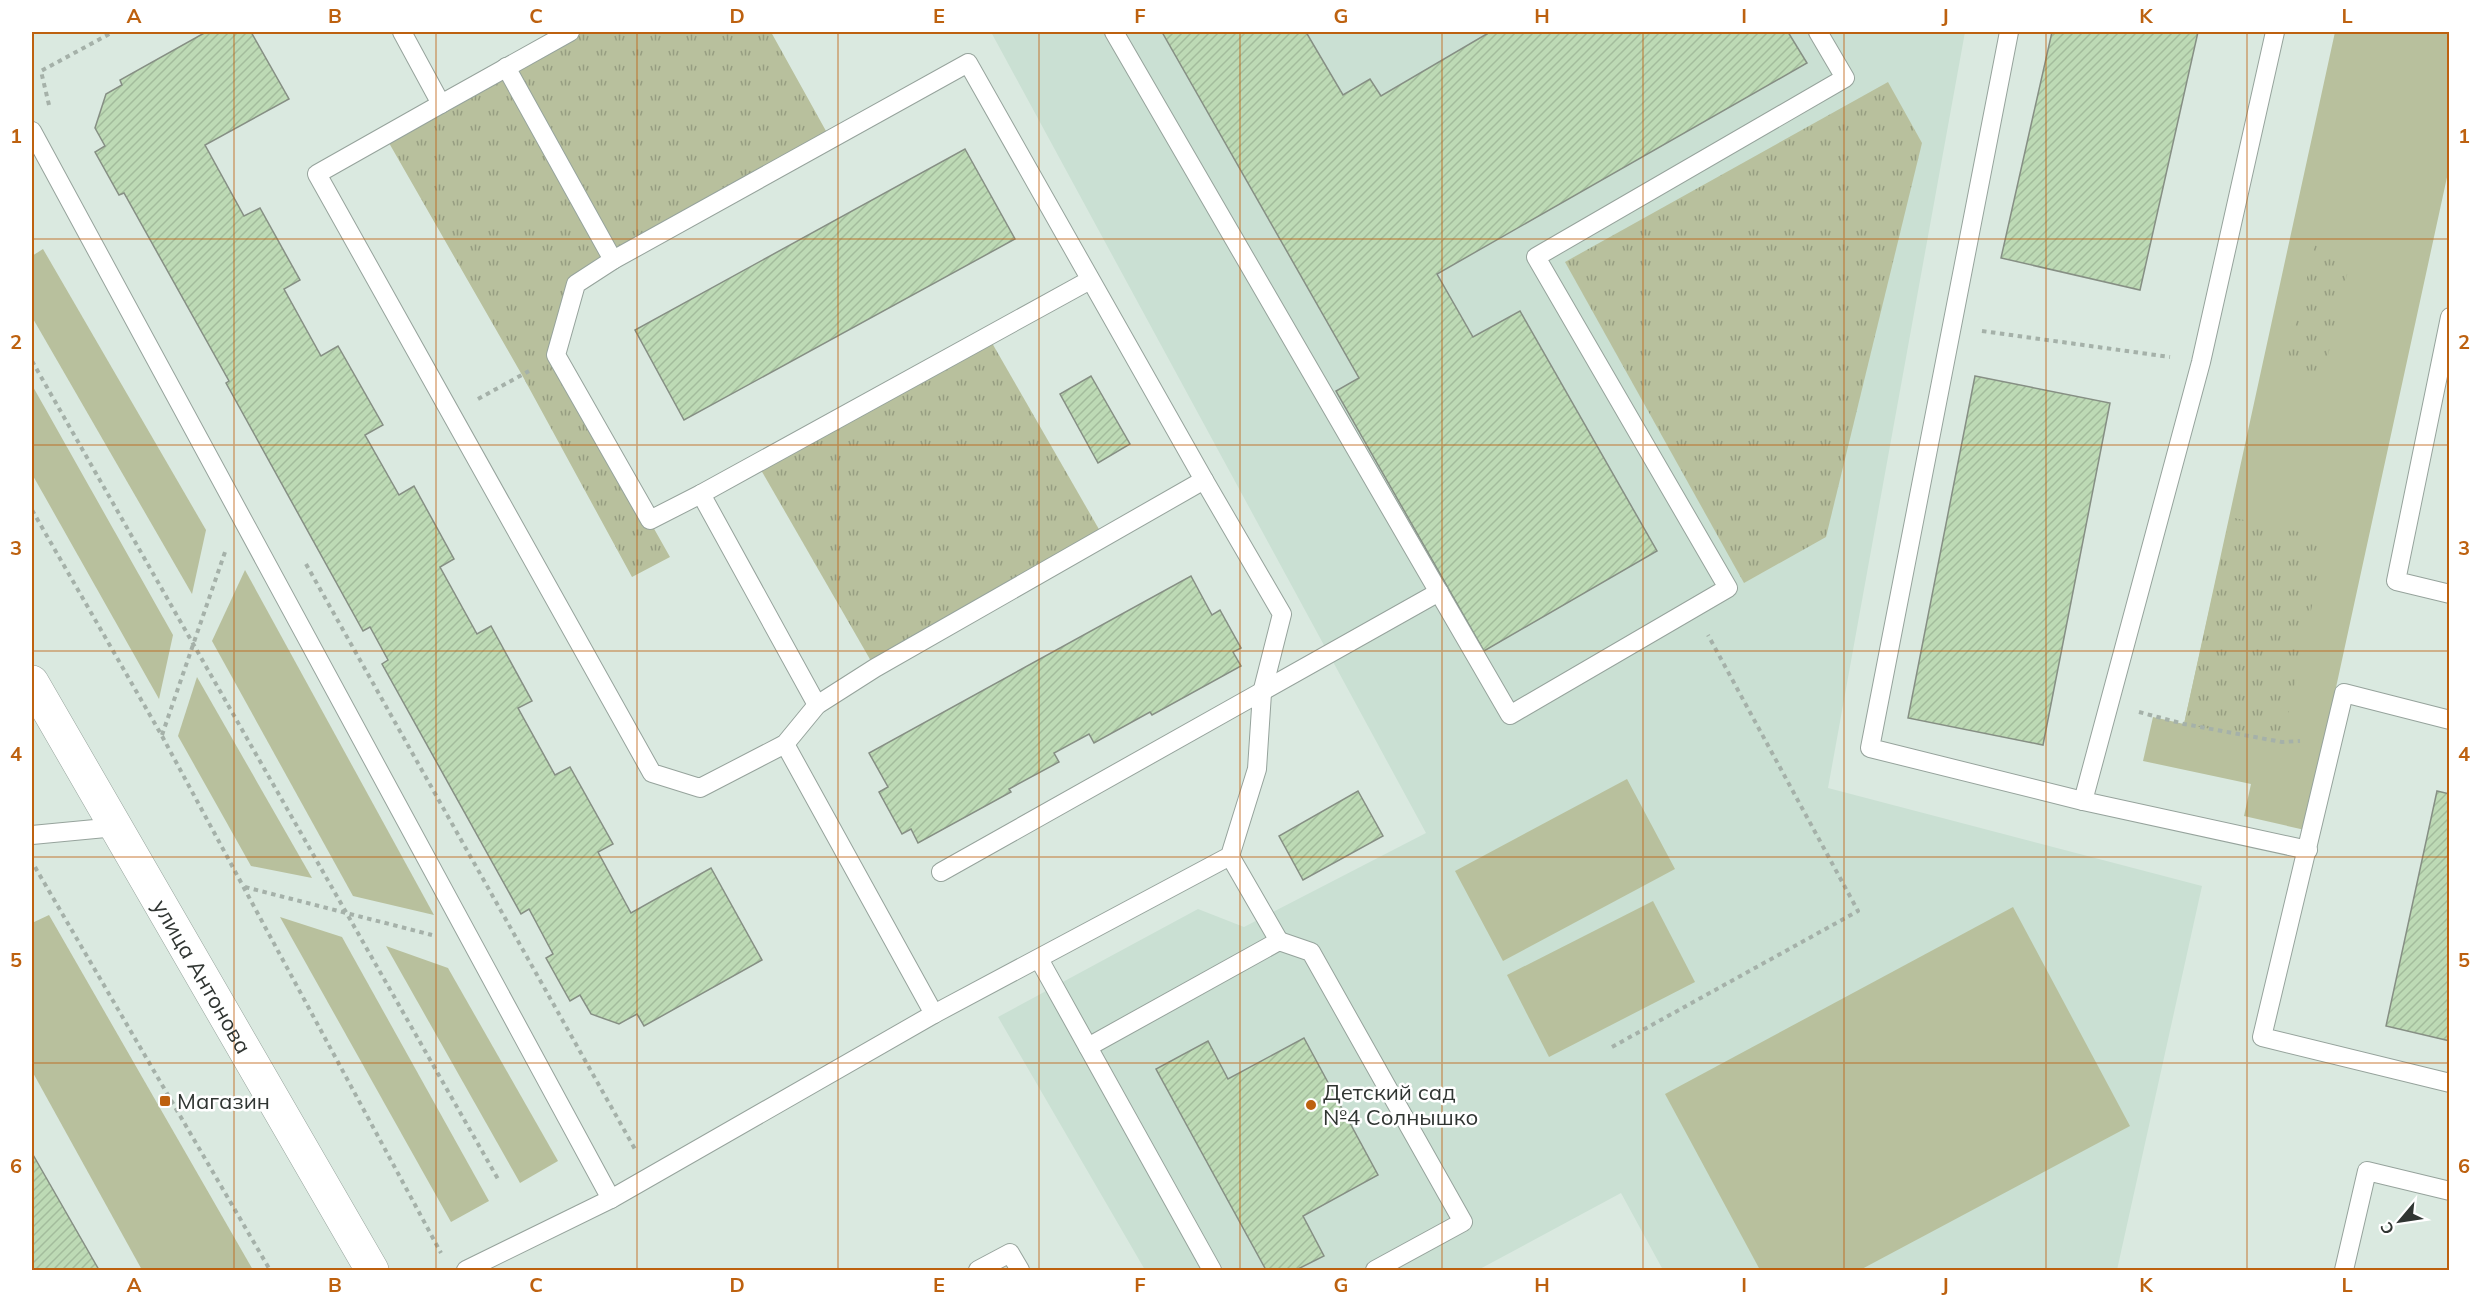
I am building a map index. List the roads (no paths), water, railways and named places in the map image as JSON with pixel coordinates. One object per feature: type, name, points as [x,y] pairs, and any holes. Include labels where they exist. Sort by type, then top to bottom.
[{"type":"main road","name":"улица Антонова","points":[[32,682],[372,1270]]},
{"type":"lane","points":[[402,32],[441,104]]},
{"type":"lane","points":[[570,32],[317,174],[652,773],[700,788],[785,744],[817,705],[875,668],[1204,480]]},
{"type":"lane","points":[[1114,32],[1509,715],[1728,588],[1536,257],[1845,78],[1818,32]]},
{"type":"lane","points":[[2009,32],[1870,748],[2083,801],[2308,850]]},
{"type":"lane","points":[[2083,801],[2201,362],[2275,32]]},
{"type":"lane","points":[[466,1270],[611,1199],[934,1014],[1230,856],[1257,769],[1262,693],[1282,615],[968,63],[613,260],[576,284],[555,355],[650,519],[701,494],[1090,280]]},
{"type":"lane","points":[[506,67],[613,260]]},
{"type":"lane","points":[[32,131],[611,1199]]},
{"type":"lane","points":[[2450,316],[2396,581],[2450,594]]},
{"type":"lane","points":[[701,494],[817,705]]},
{"type":"lane","points":[[941,872],[1438,592]]},
{"type":"lane","points":[[2450,720],[2344,693],[2262,1037],[2450,1083]]},
{"type":"lane","points":[[785,744],[934,1014]]},
{"type":"lane","points":[[32,835],[116,827]]},
{"type":"lane","points":[[1230,856],[1279,941],[1311,952],[1463,1221],[1375,1270]]},
{"type":"lane","points":[[1088,1047],[1279,941]]},
{"type":"lane","points":[[1039,959],[1212,1270]]},
{"type":"lane","points":[[2344,1270],[2367,1171],[2450,1191]]},
{"type":"lane","points":[[978,1270],[1010,1252],[1020,1270]]},
{"type":"place","name":"Магазин","points":[[165,1101]]},
{"type":"place","name":"Детский сад №4 Солнышко","points":[[1311,1105]]}]
